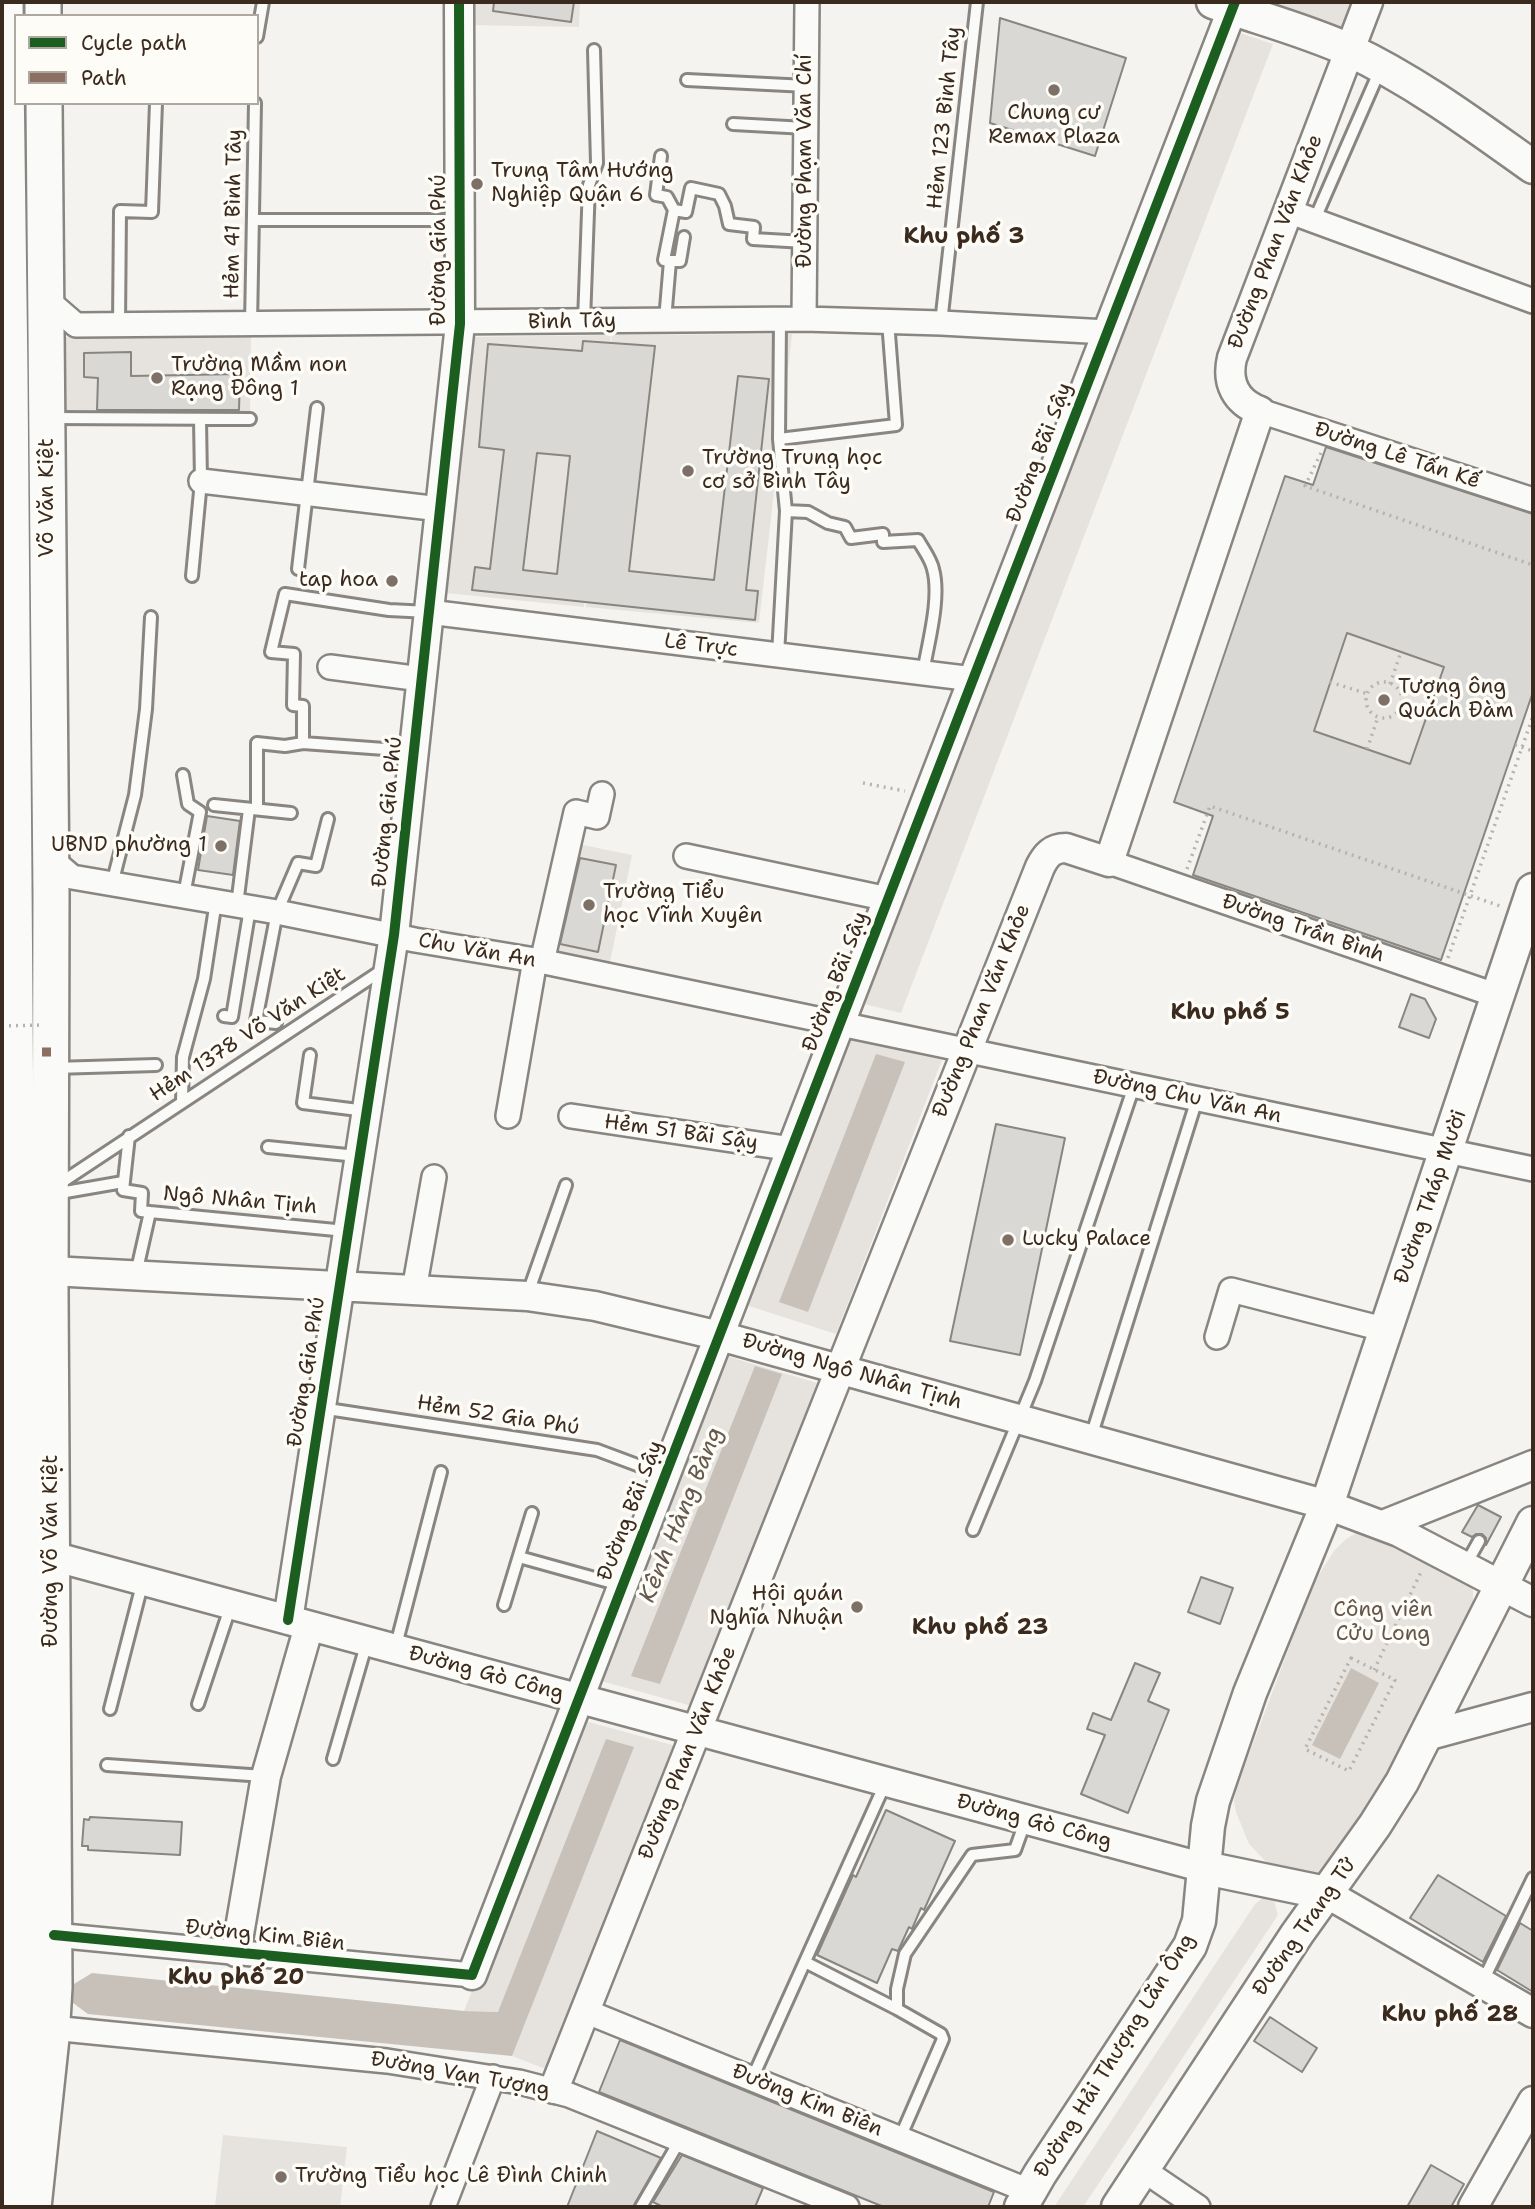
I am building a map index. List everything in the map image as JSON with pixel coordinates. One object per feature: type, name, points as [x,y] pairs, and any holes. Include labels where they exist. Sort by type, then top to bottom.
[{"type":"highway","name":"Võ Văn Kiệt","points":[[4,2],[19,1032]]},
{"type":"highway","name":"Đường Võ Văn Kiệt","points":[[5,2207],[18,2025],[21,1898],[19,1032]]},
{"type":"main road","points":[[1227,4],[1349,51],[1381,67],[1450,108],[1533,167]]},
{"type":"main road","name":"Võ Văn Kiệt","points":[[44,105],[47,417],[58,877]]},
{"type":"main road","name":"Đường Võ Văn Kiệt","points":[[33,2207],[52,2028],[54,1934],[51,1068],[58,877]]},
{"type":"main road","name":"Đường Tháp Mười","points":[[1327,1505],[1529,902]]},
{"type":"main road","name":"Đường Hải Thượng Lãn Ông","points":[[1025,2199],[1190,1946],[1199,1920],[1213,1801],[1250,1693],[1327,1505]]},
{"type":"main road","name":"Đường Trang Tử","points":[[1118,2207],[1326,1893],[1375,1825],[1426,1736],[1533,1523]]},
{"type":"main road","points":[[1205,1868],[1326,1893]]},
{"type":"street","name":"Đường Gia Phú","points":[[236,1952],[266,1776],[298,1623],[321,1408],[394,935],[460,324],[459,2]]},
{"type":"street","name":"Đường Phạm Văn Chí","points":[[804,319],[807,2]]},
{"type":"street","name":"Đường Phan Văn Khỏe","points":[[1260,411],[1243,402],[1236,394],[1229,375],[1230,367],[1368,2]]},
{"type":"street","name":"Đường Bãi Sậy","points":[[472,1975],[1107,332],[1227,4]]},
{"type":"street","points":[[1288,211],[1533,301]]},
{"type":"street","points":[[47,300],[76,325],[47,346]]},
{"type":"street","name":"Bình Tây","points":[[76,325],[460,324],[804,319],[1107,332]]},
{"type":"street","points":[[1108,862],[1260,411]]},
{"type":"street","name":"Đường Lê Tấn Kế","points":[[1260,411],[1533,500]]},
{"type":"street","points":[[201,481],[440,509]]},
{"type":"street","name":"Lê Trực","points":[[429,612],[973,679]]},
{"type":"street","points":[[330,667],[421,679]]},
{"type":"street","points":[[508,1116],[539,961],[576,812],[597,817],[602,794]]},
{"type":"street","name":"Đường Phan Văn Khỏe","points":[[554,2090],[1043,859],[1054,849],[1066,848],[1108,862]]},
{"type":"street","points":[[686,856],[888,899]]},
{"type":"street","name":"Đường Trần Bình","points":[[1108,862],[1498,996]]},
{"type":"street","name":"Chu Văn An","points":[[58,877],[184,895],[277,912],[539,961],[840,1023]]},
{"type":"street","name":"Đường Chu Văn An","points":[[840,1023],[1533,1169]]},
{"type":"street","name":"Hẻm 51 Bãi Sậy","points":[[571,1116],[792,1149]]},
{"type":"street","points":[[414,1290],[434,1177]]},
{"type":"street","name":"Đường Ngô Nhân Tịnh","points":[[51,1271],[527,1296],[595,1306],[720,1336],[1327,1505],[1383,1525],[1533,1602]]},
{"type":"street","points":[[1217,1337],[1231,1290],[1387,1330]]},
{"type":"street","points":[[1383,1525],[1533,1465]]},
{"type":"street","name":"Đường Gò Công","points":[[51,1556],[1205,1868]]},
{"type":"street","points":[[1426,1736],[1533,1707]]},
{"type":"street","points":[[1326,1893],[1533,2013]]},
{"type":"street","name":"Đường Kim Biên","points":[[54,1934],[472,1975]]},
{"type":"street","name":"Đường Kim Biên","points":[[585,2011],[900,2138],[1025,2199]]},
{"type":"street","name":"Đường Vạn Tượng","points":[[52,2028],[387,2061],[493,2077],[554,2090],[839,2206]]},
{"type":"street","points":[[443,2207],[493,2077]]},
{"type":"street","points":[[1473,2207],[1533,2101]]},
{"type":"street","points":[[1142,2169],[1198,2207]]},
{"type":"lane","points":[[259,25],[263,2]]},
{"type":"lane","name":"Hẻm 123 Bình Tây","points":[[941,323],[977,2]]},
{"type":"lane","points":[[584,321],[589,185],[597,163],[594,50]]},
{"type":"lane","points":[[1314,221],[1381,67]]},
{"type":"lane","points":[[687,80],[807,86]]},
{"type":"lane","points":[[119,325],[120,211],[152,212],[156,105]]},
{"type":"lane","name":"Hẻm 41 Bình Tây","points":[[251,325],[256,105]]},
{"type":"lane","points":[[733,124],[806,128]]},
{"type":"lane","points":[[662,156],[656,195],[667,197],[674,210],[663,260],[680,261],[684,237]]},
{"type":"lane","points":[[674,210],[686,212],[691,188],[719,194],[726,206],[728,229],[754,227],[753,239],[805,242]]},
{"type":"lane","points":[[253,220],[460,220]]},
{"type":"lane","points":[[665,320],[670,261]]},
{"type":"lane","points":[[778,655],[786,511],[779,439],[780,321]]},
{"type":"lane","points":[[779,439],[896,425],[888,321]]},
{"type":"lane","points":[[299,569],[317,408]]},
{"type":"lane","points":[[47,417],[250,419]]},
{"type":"lane","points":[[192,576],[201,481],[200,419]]},
{"type":"lane","points":[[786,511],[808,512],[828,523],[845,527],[851,538],[883,534],[883,542],[918,540],[933,566],[934,578],[931,625],[923,673]]},
{"type":"lane","points":[[303,743],[303,706],[292,705],[294,654],[271,652],[285,594],[389,610],[429,612]]},
{"type":"lane","points":[[111,884],[135,795],[146,709],[151,617]]},
{"type":"lane","points":[[224,1016],[232,1017],[234,905],[253,809],[257,743],[285,746],[303,743],[414,751]]},
{"type":"lane","points":[[183,775],[188,804],[200,813],[184,895]]},
{"type":"lane","points":[[214,805],[292,813]]},
{"type":"lane","points":[[276,1023],[256,1021],[277,912],[298,863],[316,866],[328,820]]},
{"type":"lane","points":[[182,1102],[183,1057],[204,979],[234,905]]},
{"type":"lane","name":"Hẻm 1378 Võ Văn Kiệt","points":[[51,1192],[128,1136],[389,966]]},
{"type":"lane","points":[[310,1055],[303,1103],[367,1111]]},
{"type":"lane","points":[[51,1068],[156,1066]]},
{"type":"lane","points":[[973,1530],[1035,1381],[1133,1086]]},
{"type":"lane","points":[[1091,1439],[1197,1099]]},
{"type":"lane","points":[[128,1136],[123,1190],[142,1193],[141,1211],[150,1212]]},
{"type":"lane","points":[[268,1147],[360,1156]]},
{"type":"lane","points":[[51,1192],[123,1182]]},
{"type":"lane","points":[[527,1296],[566,1185]]},
{"type":"lane","name":"Ngô Nhân Tịnh","points":[[136,1275],[150,1212],[349,1231]]},
{"type":"lane","name":"Hẻm 52 Gia Phú","points":[[321,1408],[597,1450],[666,1475]]},
{"type":"lane","points":[[395,1649],[441,1472]]},
{"type":"lane","points":[[504,1605],[532,1513]]},
{"type":"lane","points":[[1464,1567],[1479,1541]]},
{"type":"lane","points":[[519,1557],[623,1586]]},
{"type":"lane","points":[[110,1709],[143,1581]]},
{"type":"lane","points":[[198,1704],[231,1605]]},
{"type":"lane","points":[[333,1759],[367,1642]]},
{"type":"lane","points":[[107,1765],[266,1776]]},
{"type":"lane","points":[[752,2079],[886,1782]]},
{"type":"lane","points":[[897,2009],[897,1989],[905,1954],[965,1865],[972,1855],[1015,1850],[1026,1820]]},
{"type":"lane","points":[[1482,1983],[1533,1878]]},
{"type":"lane","points":[[805,1962],[941,2034],[943,2039],[900,2138]]},
{"type":"lane","points":[[641,2207],[680,2140]]},
{"type":"path","points":[[1331,434],[1305,486],[1533,565]]},
{"type":"path","points":[[1390,684],[1401,652]]},
{"type":"path","points":[[1330,682],[1368,694]]},
{"type":"path","points":[[1377,684],[1390,684],[1401,694],[1401,706],[1393,716],[1378,717],[1368,708],[1368,694],[1377,684]]},
{"type":"path","points":[[1401,706],[1427,715]]},
{"type":"path","points":[[1442,977],[1533,716]]},
{"type":"path","points":[[1367,749],[1378,717]]},
{"type":"path","points":[[1515,745],[1533,751]]},
{"type":"path","points":[[863,783],[928,796]]},
{"type":"path","points":[[1181,887],[1210,806],[1470,896],[1529,902]]},
{"type":"path","points":[[1374,1670],[1432,1549]]},
{"type":"path","points":[[1351,1658],[1374,1670],[1395,1680],[1349,1771],[1306,1749],[1351,1658]]},
{"type":"shaded area","points":[[465,2],[580,2],[579,27],[465,25]]},
{"type":"shaded area","points":[[1272,2],[1357,2],[1346,30]]},
{"type":"shaded area","points":[[1237,32],[1273,44],[901,1013],[864,1004]]},
{"type":"shaded area","name":"Trường Trung học cơ sở Bình Tây","points":[[792,334],[759,623],[586,607],[612,335]]},
{"type":"shaded area","points":[[611,335],[584,607],[446,593],[473,337]]},
{"type":"shaded area","name":"Trường Mầm non Rạng Đông 1","points":[[63,337],[251,337],[250,419],[62,419]]},
{"type":"shaded area","points":[[1347,633],[1444,667],[1410,764],[1314,731]]},
{"type":"shaded area","name":"Trường Tiểu học Vĩnh Xuyên","points":[[568,842],[632,855],[609,967],[546,954]]},
{"type":"shaded area","points":[[850,1038],[942,1060],[836,1334],[743,1304]]},
{"type":"shaded area","points":[[876,1054],[905,1062],[808,1312],[779,1302]]},
{"type":"shaded area","points":[[723,1355],[817,1383],[692,1706],[594,1679]]},
{"type":"shaded area","name":"Kênh Hàng Bàng","points":[[755,1366],[782,1374],[660,1684],[631,1676]]},
{"type":"shaded area","name":"Công viên Cửu Long","points":[[1358,1532],[1386,1534],[1465,1578],[1473,1588],[1473,1614],[1467,1632],[1348,1845],[1325,1871],[1312,1876],[1282,1871],[1268,1864],[1249,1844],[1236,1812],[1236,1789],[1313,1584],[1334,1551]]},
{"type":"shaded area","points":[[1351,1668],[1379,1683],[1340,1759],[1312,1745]]},
{"type":"shaded area","points":[[578,1719],[676,1746],[551,2071],[512,2056],[498,2012],[464,2011]]},
{"type":"shaded area","points":[[606,1739],[634,1747],[512,2056],[88,2014],[69,2000],[69,1987],[92,1973],[464,2011],[498,2012]]},
{"type":"shaded area","points":[[1263,1898],[1274,1901],[1278,1915],[1083,2207],[1054,2207],[1255,1904]]},
{"type":"shaded area","name":"Trường Tiểu học Lê Đình Chinh","points":[[223,2135],[347,2147],[340,2207],[215,2207]]},
{"type":"building","points":[[494,2],[574,2],[571,22],[493,11]]},
{"type":"building","name":"Chung cư Remax Plaza","points":[[1000,18],[1126,58],[1095,156],[990,123]]},
{"type":"building","points":[[583,341],[655,346],[629,571],[714,580],[738,376],[769,379],[746,590],[758,591],[755,620],[472,590],[475,567],[490,569],[504,450],[479,447],[488,344],[582,351]],"holes":[[[537,453],[570,456],[557,574],[523,570]]]},
{"type":"building","points":[[131,352],[131,376],[240,374],[239,410],[97,410],[98,378],[84,377],[84,353]]},
{"type":"building","points":[[1326,447],[1533,514],[1533,692],[1441,960],[1193,875],[1213,816],[1174,802],[1285,476],[1313,485]],"holes":[[[1347,633],[1444,667],[1410,764],[1314,731]]]},
{"type":"building","name":"UBND phường 1","points":[[207,816],[240,821],[233,875],[198,870]]},
{"type":"building","points":[[580,858],[616,865],[598,952],[560,944]]},
{"type":"building","points":[[1411,994],[1425,999],[1436,1019],[1429,1038],[1399,1027]]},
{"type":"building","name":"Lucky Palace","points":[[996,1124],[1065,1138],[1020,1355],[950,1341]]},
{"type":"building","points":[[1478,1505],[1501,1517],[1486,1545],[1486,1538],[1482,1534],[1472,1537],[1462,1532]]},
{"type":"building","points":[[1201,1577],[1233,1588],[1220,1624],[1188,1612]]},
{"type":"building","points":[[1135,1663],[1160,1673],[1148,1701],[1169,1710],[1128,1813],[1081,1794],[1105,1735],[1087,1729],[1093,1713],[1111,1720]]},
{"type":"building","points":[[886,1810],[955,1841],[924,1910],[921,1908],[898,1951],[892,1949],[877,1983],[817,1955]]},
{"type":"building","points":[[90,1817],[182,1822],[180,1855],[88,1850],[88,1846],[82,1846],[84,1819],[89,1820]]},
{"type":"building","points":[[1438,1875],[1506,1916],[1483,1962],[1410,1918]]},
{"type":"building","points":[[1520,1923],[1533,1931],[1533,1992],[1497,1970]]},
{"type":"building","points":[[1270,2017],[1317,2048],[1302,2072],[1254,2041]]},
{"type":"building","points":[[620,2040],[994,2192],[988,2207],[884,2207],[599,2092]]},
{"type":"building","points":[[597,2131],[661,2158],[633,2207],[567,2207]]},
{"type":"building","points":[[682,2155],[763,2188],[755,2207],[663,2207],[653,2202]]},
{"type":"building","points":[[1431,2165],[1464,2184],[1451,2207],[1407,2207]]},
{"type":"marked path","points":[[42,1052],[51,1052]]},
{"type":"cycle path","points":[[288,1620],[394,935],[460,324],[459,2]]},
{"type":"cycle path","points":[[54,1935],[472,1975],[1235,2]]},
{"type":"place","name":"Chung cư Remax Plaza","points":[[1054,90]]},
{"type":"place","name":"Trung Tâm Hướng Nghiệp Quận 6","points":[[477,184]]},
{"type":"place","name":"Trường Mầm non Rạng Đông 1","points":[[157,378]]},
{"type":"place","name":"Trường Trung học cơ sở Bình Tây","points":[[688,471]]},
{"type":"place","name":"tap hoa","points":[[392,581]]},
{"type":"place","name":"Tượng ông Quách Đàm","points":[[1384,700]]},
{"type":"place","name":"UBND phường 1","points":[[221,846]]},
{"type":"place","name":"Trường Tiểu học Vĩnh Xuyên","points":[[589,905]]},
{"type":"place","name":"Lucky Palace","points":[[1008,1240]]},
{"type":"place","name":"Hội quán Nghĩa Nhuận","points":[[857,1607]]},
{"type":"place","name":"Trường Tiểu học Lê Đình Chinh","points":[[281,2177]]},
{"type":"district","name":"Khu phố 3","points":[[964,237]]},
{"type":"district","name":"Khu phố 5","points":[[1230,1013]]},
{"type":"district","name":"Khu phố 23","points":[[980,1628]]},
{"type":"district","name":"Khu phố 20","points":[[236,1978]]},
{"type":"district","name":"Khu phố 28","points":[[1450,2015]]}]
